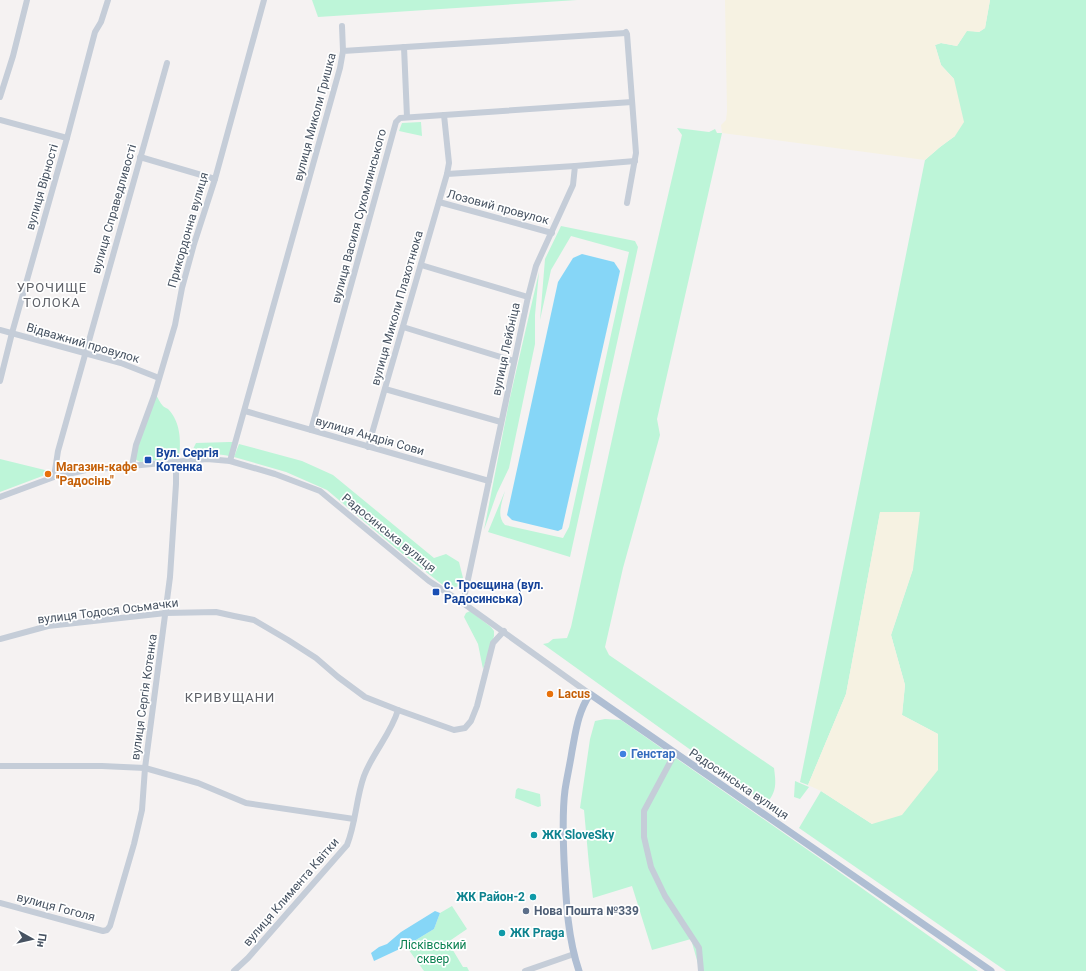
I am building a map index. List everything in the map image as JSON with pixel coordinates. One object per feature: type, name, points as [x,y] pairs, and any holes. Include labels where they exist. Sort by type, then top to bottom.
[{"type":"main road","name":"Радосинська вулиця","points":[[590,694],[990,971]]},
{"type":"main road","points":[[579,971],[574,954],[565,880],[563,815],[565,790],[578,720],[583,704],[590,694]]},
{"type":"street","points":[[0,97],[27,0]]},
{"type":"street","name":"вулиця Вірності","points":[[0,381],[12,333],[68,138],[95,32],[101,22],[108,0]]},
{"type":"street","name":"Прикордонна вулиця","points":[[132,466],[133,455],[140,430],[159,378],[194,244],[215,178],[264,0]]},
{"type":"street","points":[[342,26],[343,51]]},
{"type":"street","name":"вулиця Миколи Гришка","points":[[230,461],[340,68],[343,51],[626,32],[632,102]]},
{"type":"street","points":[[404,47],[407,117],[632,102],[636,153],[627,203]]},
{"type":"street","name":"вулиця Справедливості","points":[[54,477],[58,451],[167,63]]},
{"type":"street","name":"вулиця Миколи Плахотнюка","points":[[368,447],[447,174],[449,162],[444,115]]},
{"type":"street","name":"вулиця Василя Сухомлинського","points":[[311,430],[396,122],[400,118],[407,117]]},
{"type":"street","points":[[0,120],[68,138]]},
{"type":"street","points":[[140,158],[215,178]]},
{"type":"street","points":[[447,174],[635,161]]},
{"type":"street","name":"вулиця Лейбніца","points":[[463,603],[528,297],[536,266],[573,185],[575,166]]},
{"type":"street","name":"Лозовий провулок","points":[[439,202],[552,233]]},
{"type":"street","points":[[421,265],[528,297]]},
{"type":"street","points":[[403,327],[514,361]]},
{"type":"street","name":"Відважний провулок","points":[[0,330],[121,363],[159,378]]},
{"type":"street","points":[[385,389],[501,422]]},
{"type":"street","name":"вулиця Андрія Сови","points":[[245,411],[489,481]]},
{"type":"street","name":"Радосинська вулиця","points":[[0,497],[54,477],[86,470],[207,459],[230,461],[275,474],[320,491],[429,581],[504,631],[590,694]]},
{"type":"street","name":"вулиця Сергія Котенка","points":[[107,930],[112,919],[134,844],[142,810],[166,613],[172,550],[176,462]]},
{"type":"street","name":"вулиця Тодося Осьмачки","points":[[0,639],[48,626],[166,613],[216,612],[254,620],[316,658],[338,677],[365,696],[398,710],[454,730],[465,728],[471,721],[477,706],[493,643],[504,631]]},
{"type":"street","name":"вулиця Климента Квітки","points":[[234,971],[248,958],[345,849],[351,836],[364,774],[392,727],[398,710]]},
{"type":"street","points":[[675,753],[644,811],[644,836],[651,867],[666,896],[699,948],[701,971]]},
{"type":"street","points":[[0,766],[95,766],[146,768],[198,783],[246,803],[354,819]]},
{"type":"street","name":"вулиця Гоголя","points":[[0,904],[103,931],[107,930]]},
{"type":"street","points":[[525,971],[574,954]]},
{"type":"green space","points":[[312,0],[577,0],[318,17]]},
{"type":"green space","points":[[990,0],[1086,0],[1086,971],[1006,971],[799,828],[821,791],[872,824],[938,734],[902,715],[905,685],[891,635],[913,569],[880,513],[846,694],[808,785],[800,782],[925,160],[955,136],[954,79],[941,65],[935,45],[941,43],[957,46],[967,30],[979,32],[985,28]]},
{"type":"green space","points":[[421,122],[422,136],[399,131],[402,123]]},
{"type":"green space","points":[[677,128],[709,132],[715,129],[717,133],[722,133],[657,419],[660,435],[623,568],[605,647],[609,655],[774,768],[775,787],[770,800],[766,804],[543,644],[548,643],[553,639],[567,638],[571,627],[621,398],[682,135]]},
{"type":"green space","points":[[561,226],[635,241],[638,247],[570,557],[488,532],[505,491],[500,513],[502,521],[505,525],[563,538],[569,527],[629,252],[571,236],[551,270],[540,320],[545,259]]},
{"type":"green space","points":[[539,272],[535,315],[535,344],[509,468],[497,493],[484,530],[509,402]]},
{"type":"green space","points":[[156,395],[162,405],[172,414],[178,426],[180,439],[179,458],[140,462],[135,459],[142,431]]},
{"type":"green space","points":[[233,442],[229,456],[214,454],[189,457],[196,443]]},
{"type":"green space","points":[[239,444],[302,461],[333,475],[434,558],[446,554],[459,562],[464,582],[463,585],[448,589],[404,555],[327,490],[286,472],[234,457]]},
{"type":"green space","points":[[0,459],[53,472],[0,492]]},
{"type":"green space","points":[[470,611],[494,631],[494,636],[483,669],[478,644],[464,617],[466,613]]},
{"type":"green space","points":[[605,719],[621,720],[828,864],[978,971],[700,971],[691,939],[652,950],[632,886],[593,898],[584,810],[580,808],[590,739],[595,721]]},
{"type":"green space","points":[[795,781],[809,787],[800,799],[794,797]]},
{"type":"green space","points":[[518,788],[540,794],[541,806],[538,807],[515,798],[516,790]]},
{"type":"green space","name":"Лісківський сквер","points":[[452,906],[467,929],[448,942],[463,967],[467,967],[469,971],[424,971],[406,946],[434,929],[440,913]]},
{"type":"sand","points":[[725,0],[990,0],[985,28],[979,32],[967,31],[957,46],[941,43],[935,45],[941,65],[954,79],[964,122],[955,136],[925,160],[722,133],[721,125],[726,120],[727,111]]},
{"type":"sand","points":[[880,512],[920,512],[913,569],[891,635],[905,685],[902,715],[938,734],[938,770],[902,815],[872,824],[821,791],[808,785],[846,694]]},
{"type":"water","points":[[582,254],[614,262],[620,271],[562,529],[558,531],[512,520],[507,515],[558,282],[573,258]]},
{"type":"water","points":[[435,911],[440,913],[434,929],[406,946],[374,961],[371,953],[379,947],[387,944],[401,932]]},
{"type":"place","name":"Вул. Сергія Котенка","points":[[148,460]]},
{"type":"place","name":"Магазин-кафе ''Радосінь\"","points":[[48,474]]},
{"type":"place","name":"с. Троєщина (вул. Радосинська)","points":[[436,592]]},
{"type":"place","name":"Lacus","points":[[550,694]]},
{"type":"place","name":"Генстар","points":[[623,754]]},
{"type":"place","name":"ЖК SloveSky","points":[[534,835]]},
{"type":"place","name":"ЖК Район-2","points":[[533,897]]},
{"type":"place","name":"Нова Пошта №339","points":[[526,911]]},
{"type":"place","name":"ЖК Praga","points":[[502,933]]},
{"type":"district","name":"УРОЧИЩЕ ТОЛОКА","points":[[52,294]]},
{"type":"district","name":"КРИВУЩАНИ","points":[[230,697]]}]
